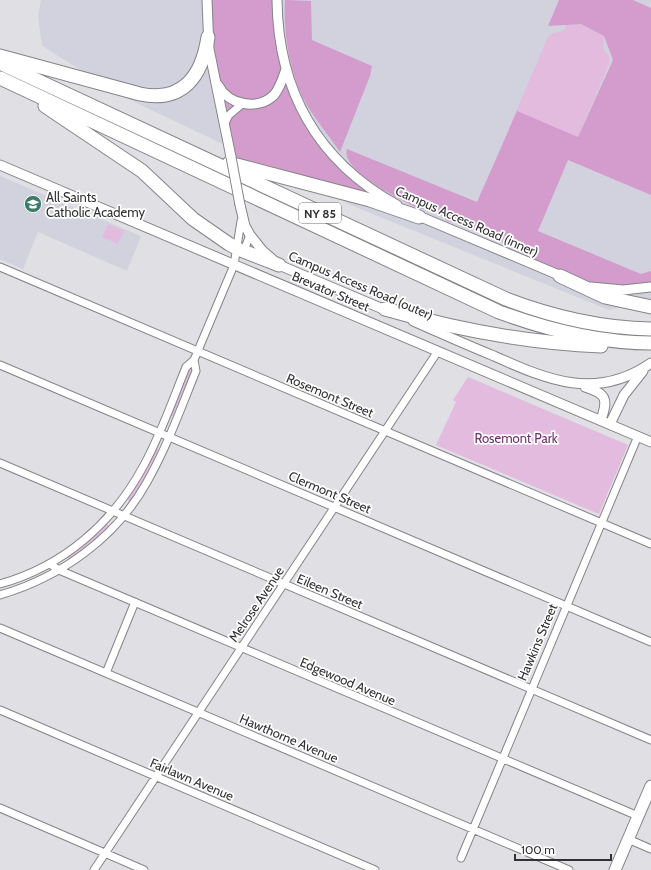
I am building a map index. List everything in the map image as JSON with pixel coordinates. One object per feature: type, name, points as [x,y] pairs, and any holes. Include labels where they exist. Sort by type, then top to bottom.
[{"type":"highway","points":[[0,56],[140,94],[156,96],[179,90],[191,80],[201,66],[208,37]]},
{"type":"highway","name":"NY 85","points":[[0,63],[506,299],[550,315],[573,320],[618,327],[651,329]]},
{"type":"highway","points":[[0,79],[40,103],[142,171],[193,219],[241,250],[278,265]]},
{"type":"highway","name":"NY 85","points":[[0,79],[499,312],[570,334],[617,341],[651,343]]},
{"type":"highway","points":[[119,119],[229,163],[370,200],[419,216]]},
{"type":"highway","points":[[560,276],[606,297],[651,307]]},
{"type":"highway","points":[[385,310],[463,330],[511,339],[566,345],[651,348]]},
{"type":"main road","points":[[615,870],[651,786]]},
{"type":"street","name":"Campus Access Road (outer)","points":[[207,0],[208,37],[213,75],[241,209],[250,235],[262,250],[278,265],[533,373],[559,382],[574,384],[599,384],[620,379],[651,363]]},
{"type":"street","name":"Campus Access Road (inner)","points":[[277,0],[279,38],[286,69],[297,102],[310,125],[326,148],[375,192],[419,216],[560,276],[588,286],[606,290],[623,290],[651,286]]},
{"type":"street","points":[[224,125],[229,114],[242,104],[264,102],[270,98],[279,88],[286,69]]},
{"type":"street","points":[[213,75],[224,94],[242,104]]},
{"type":"street","name":"Brevator Street","points":[[0,165],[651,442]]},
{"type":"street","points":[[241,209],[241,250]]},
{"type":"street","points":[[0,584],[27,575],[50,564],[85,539],[113,511],[139,474],[186,367],[194,360],[234,265],[250,235]]},
{"type":"street","name":"Rosemont Street","points":[[0,267],[651,544]]},
{"type":"street","name":"Melrose Avenue","points":[[94,870],[438,351]]},
{"type":"street","points":[[0,595],[25,587],[59,570],[91,548],[124,516],[147,482],[168,436],[196,371],[194,360]]},
{"type":"street","points":[[606,422],[637,377],[651,363]]},
{"type":"street","name":"Clermont Street","points":[[0,365],[651,642]]},
{"type":"street","points":[[574,384],[597,391],[604,396],[606,422]]},
{"type":"street","name":"Hawkins Street","points":[[460,858],[503,760],[530,689],[638,436]]},
{"type":"street","name":"Eileen Street","points":[[0,463],[651,740]]},
{"type":"street","name":"Edgewood Avenue","points":[[50,564],[59,570],[503,760],[638,816]]},
{"type":"street","points":[[106,673],[135,602]]},
{"type":"street","name":"Hawthorne Avenue","points":[[0,628],[569,870]]},
{"type":"street","name":"Fairlawn Avenue","points":[[0,710],[375,870]]},
{"type":"street","points":[[0,808],[144,870]]},
{"type":"street","points":[[628,839],[651,849]]},
{"type":"shaded area","points":[[41,0],[651,0],[651,301],[609,310],[353,206],[126,98],[42,46],[38,16]]},
{"type":"shaded area","points":[[207,0],[277,0],[286,69],[320,145],[337,165],[369,194],[236,160],[224,97],[216,82]]},
{"type":"shaded area","points":[[285,0],[311,1],[312,40],[372,66],[370,76],[340,152],[310,111],[297,85],[290,61],[286,37]]},
{"type":"shaded area","points":[[559,0],[633,0],[651,8],[651,195],[568,160],[538,231],[641,274],[651,271],[651,287],[606,289],[536,262],[533,255],[463,224],[447,221],[439,213],[431,210],[419,209],[387,192],[362,175],[347,158],[347,149],[477,202],[517,111],[578,137],[613,60],[604,36],[581,24],[548,26]]},
{"type":"shaded area","name":"All Saints Catholic Academy","points":[[0,176],[141,236],[127,271],[38,232],[23,269],[0,259]]},
{"type":"green space","points":[[566,24],[581,24],[604,36],[603,48],[609,57],[609,64],[569,158],[508,130],[548,37],[551,34],[565,30]]},
{"type":"green space","points":[[108,224],[124,231],[118,244],[102,237]]},
{"type":"green space","points":[[192,365],[194,368],[173,416],[169,417],[189,366]]},
{"type":"green space","name":"Rosemont Park","points":[[468,377],[628,445],[599,514],[436,445],[456,402],[453,400]]},
{"type":"green space","points":[[155,448],[159,450],[156,457],[138,489],[130,501],[128,501],[127,498]]},
{"type":"green space","points":[[106,524],[108,524],[108,528],[99,537],[80,552],[69,559],[68,558],[67,556]]},
{"type":"place","name":"All Saints Catholic Academy","points":[[33,204]]}]
